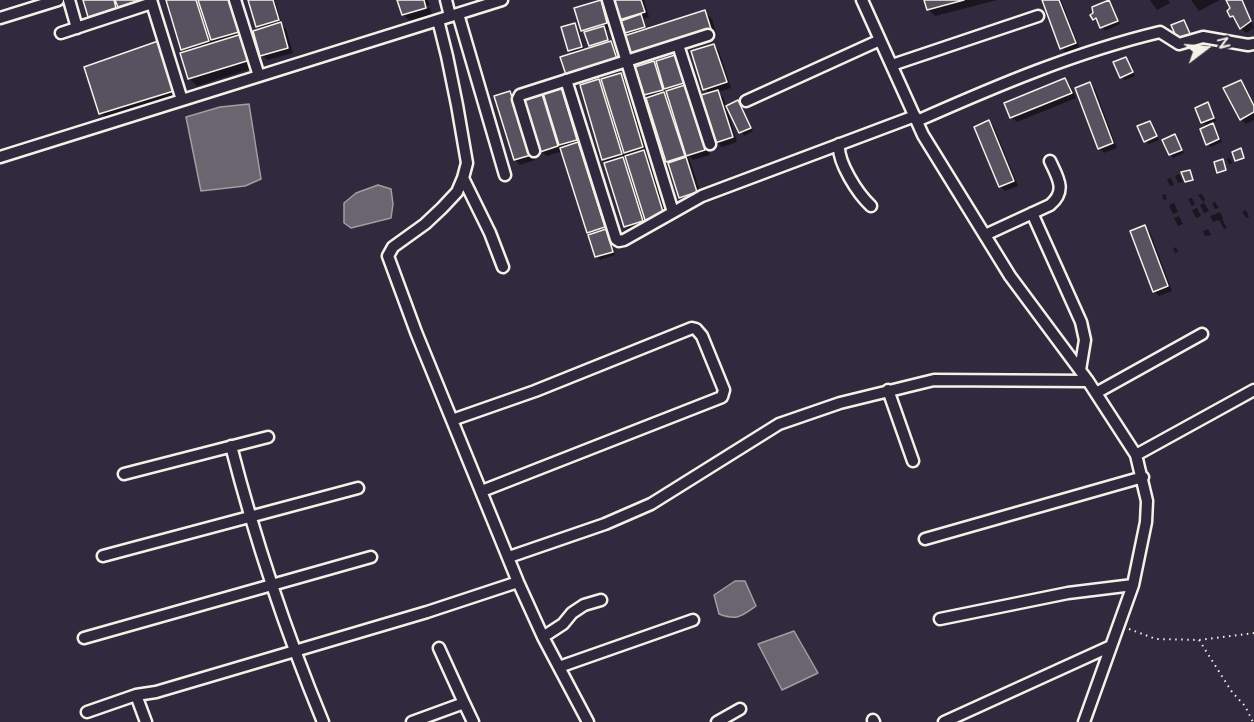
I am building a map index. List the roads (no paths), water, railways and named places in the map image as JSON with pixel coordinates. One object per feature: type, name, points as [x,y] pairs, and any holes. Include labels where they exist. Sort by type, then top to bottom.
[{"type":"street","points":[[0,18],[58,0]]},
{"type":"street","points":[[69,0],[77,28]]},
{"type":"street","points":[[236,0],[259,76]]},
{"type":"street","points":[[446,0],[454,15],[505,176]]},
{"type":"street","points":[[0,157],[502,0]]},
{"type":"street","points":[[608,0],[673,212]]},
{"type":"street","points":[[877,0],[863,2],[923,135],[1010,276],[1088,381],[1136,455],[1143,477],[1147,501],[1146,522],[1133,585],[1084,722]]},
{"type":"street","points":[[61,33],[151,1],[182,100]]},
{"type":"street","points":[[892,65],[1038,16]]},
{"type":"street","points":[[438,20],[461,128],[466,164],[464,178],[457,192],[425,224],[393,247],[388,256],[416,332],[518,582],[543,637],[588,722]]},
{"type":"street","points":[[566,80],[616,239],[624,240],[702,196],[1101,47],[1160,32],[1179,44],[1203,37],[1248,45],[1254,44]]},
{"type":"street","points":[[534,151],[518,96],[708,35]]},
{"type":"street","points":[[746,101],[880,40]]},
{"type":"street","points":[[678,45],[710,144]]},
{"type":"street","points":[[839,144],[838,152],[843,165],[860,196],[871,206]]},
{"type":"street","points":[[985,235],[1050,205],[1057,199],[1060,187],[1050,161]]},
{"type":"street","points":[[464,178],[503,267]]},
{"type":"street","points":[[1032,213],[1081,322],[1085,340],[1080,370]]},
{"type":"street","points":[[452,420],[536,391],[692,328],[702,336],[724,390],[722,397],[482,491]]},
{"type":"street","points":[[1096,393],[1202,334]]},
{"type":"street","points":[[509,557],[605,524],[651,504],[779,424],[840,403],[934,380],[1088,381]]},
{"type":"street","points":[[888,390],[913,461]]},
{"type":"street","points":[[1136,455],[1254,390]]},
{"type":"street","points":[[124,474],[268,437]]},
{"type":"street","points":[[231,446],[270,585],[294,651],[324,722]]},
{"type":"street","points":[[925,539],[1143,477]]},
{"type":"street","points":[[103,556],[357,488]]},
{"type":"street","points":[[84,638],[371,557]]},
{"type":"street","points":[[87,712],[136,695],[156,693],[427,612],[518,582]]},
{"type":"street","points":[[940,619],[1068,593],[1133,585]]},
{"type":"street","points":[[543,637],[563,624],[572,613],[584,605],[601,600]]},
{"type":"street","points":[[559,667],[693,620]]},
{"type":"street","points":[[944,722],[1111,646]]},
{"type":"street","points":[[439,648],[473,722]]},
{"type":"street","points":[[136,695],[146,722]]},
{"type":"street","points":[[412,722],[464,703]]},
{"type":"street","points":[[717,722],[740,709]]}]
